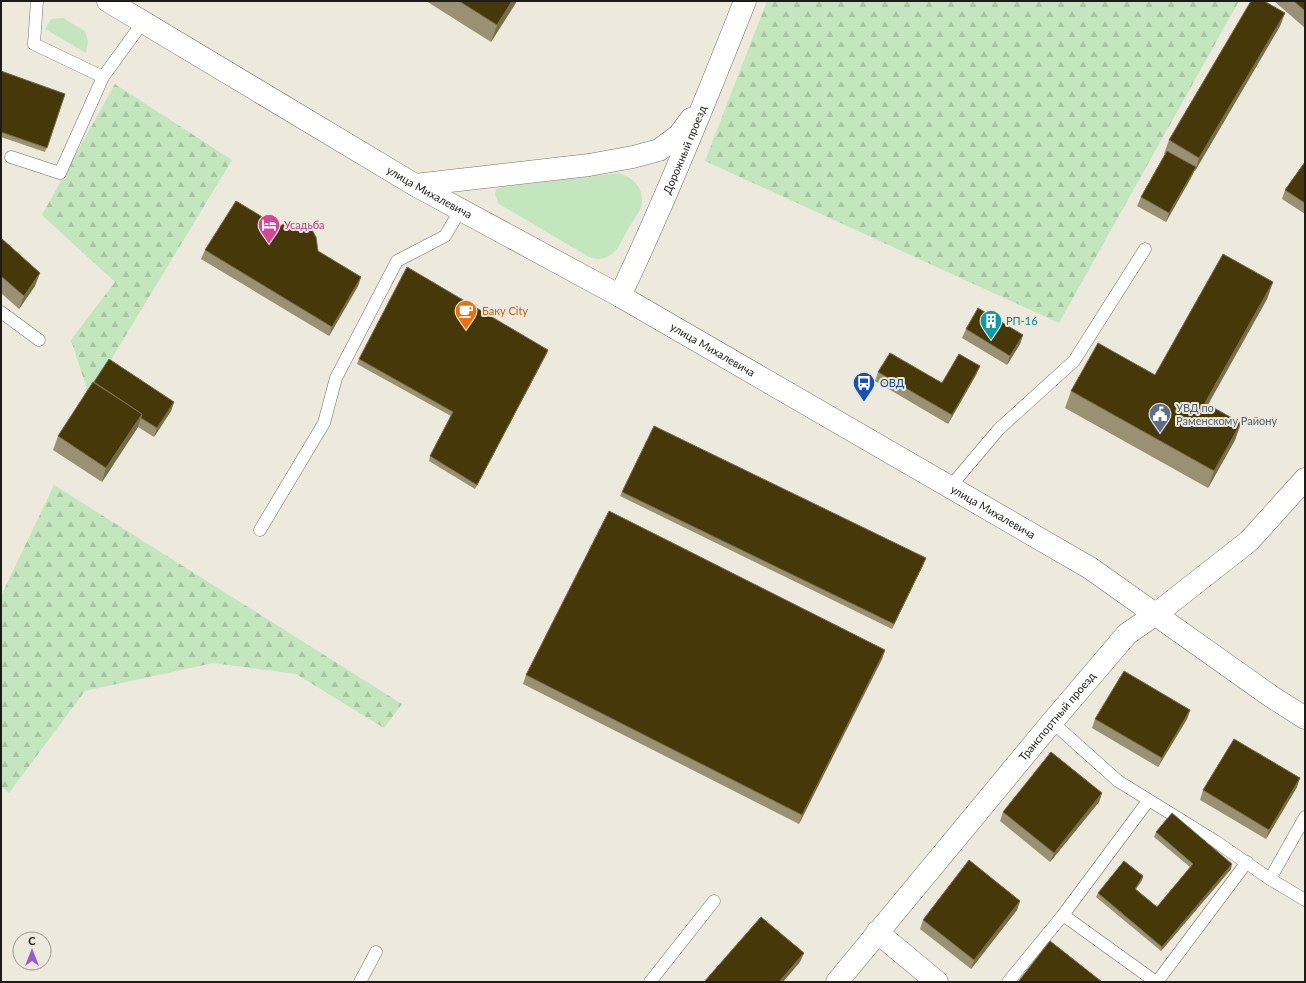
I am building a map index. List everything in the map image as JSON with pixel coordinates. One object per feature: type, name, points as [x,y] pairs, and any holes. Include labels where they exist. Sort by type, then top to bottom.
[{"type":"main road","name":"улица Михалевича","points":[[108,1],[415,185],[620,296],[1090,568],[1272,697],[1305,718]]},
{"type":"main road","name":"Дорожный проезд","points":[[620,296],[640,254],[707,97],[745,1]]},
{"type":"main road","points":[[415,185],[589,165],[633,157],[659,150],[679,135],[707,97]]},
{"type":"main road","name":"Транспортный проезд","points":[[837,982],[1052,722],[1095,680],[1127,634],[1156,614],[1249,541],[1305,479]]},
{"type":"main road","points":[[877,932],[937,982]]},
{"type":"lane","points":[[37,1],[34,44],[103,77]]},
{"type":"lane","points":[[11,157],[60,173],[103,77],[143,22]]},
{"type":"lane","points":[[260,530],[324,423],[336,378],[397,261],[444,236],[461,209]]},
{"type":"lane","points":[[950,487],[999,429],[1074,361],[1144,249]]},
{"type":"lane","points":[[1,312],[39,340]]},
{"type":"lane","points":[[1052,722],[1118,781],[1305,900]]},
{"type":"lane","points":[[1008,982],[1063,915],[1148,801]]},
{"type":"lane","points":[[1270,878],[1305,817]]},
{"type":"lane","points":[[1063,915],[1157,982],[1246,862]]},
{"type":"lane","points":[[650,982],[714,901]]},
{"type":"lane","points":[[360,982],[376,952]]},
{"type":"green space","points":[[767,1],[1239,1],[1059,323],[705,161]]},
{"type":"green space","points":[[63,18],[85,31],[88,42],[86,53],[45,29],[51,19]]},
{"type":"green space","points":[[115,84],[232,160],[89,395],[71,340],[115,282],[42,215]]},
{"type":"green space","points":[[619,173],[634,181],[638,186],[642,195],[641,207],[614,253],[602,259],[589,257],[499,204],[495,194],[496,189],[501,187]]},
{"type":"green space","points":[[54,485],[402,704],[384,728],[296,674],[213,663],[85,691],[9,793],[1,786],[1,596]]},
{"type":"building","points":[[459,1],[512,1],[497,25]]},
{"type":"building","points":[[1251,1],[1264,1],[1285,13],[1199,158],[1169,140]]},
{"type":"building","points":[[1294,1],[1305,1],[1305,11]]},
{"type":"building","points":[[1,71],[65,94],[47,148],[1,132]]},
{"type":"building","points":[[1167,151],[1196,167],[1169,213],[1141,197]]},
{"type":"building","points":[[1305,162],[1305,203],[1285,190]]},
{"type":"building","points":[[236,201],[279,227],[285,223],[293,222],[305,224],[312,230],[316,237],[318,251],[361,277],[332,327],[205,250]]},
{"type":"building","points":[[1,238],[40,273],[24,296],[1,276]]},
{"type":"building","points":[[1223,254],[1273,282],[1205,403],[1241,423],[1214,471],[1071,391],[1098,343],[1155,375]]},
{"type":"building","points":[[407,267],[548,350],[477,485],[430,456],[453,412],[359,359]]},
{"type":"building","points":[[978,308],[1023,335],[1010,356],[966,329]]},
{"type":"building","points":[[890,353],[942,383],[959,354],[980,366],[952,415],[878,372]]},
{"type":"building","points":[[109,359],[174,402],[157,428],[141,418],[142,414],[94,382]]},
{"type":"building","points":[[93,382],[142,414],[106,468],[58,436]]},
{"type":"building","points":[[654,426],[926,558],[894,624],[622,492]]},
{"type":"building","points":[[609,511],[885,650],[802,815],[526,675]]},
{"type":"building","points":[[1124,671],[1190,710],[1162,758],[1095,719]]},
{"type":"building","points":[[1234,739],[1300,778],[1269,830],[1203,790]]},
{"type":"building","points":[[1051,752],[1102,793],[1054,853],[1003,812]]},
{"type":"building","points":[[1172,813],[1232,864],[1162,947],[1098,893],[1124,861],[1143,876],[1135,889],[1157,907],[1193,864],[1156,832]]},
{"type":"building","points":[[969,860],[1020,901],[974,960],[923,920]]},
{"type":"building","points":[[761,917],[804,953],[779,982],[704,982]]},
{"type":"building","points":[[1050,941],[1102,982],[1018,982]]},
{"type":"place","name":"Усадьба","points":[[269,244]]},
{"type":"place","name":"Баку City","points":[[466,330]]},
{"type":"place","name":"РП-16","points":[[991,340]]},
{"type":"place","name":"ОВД","points":[[864,402]]},
{"type":"place","name":"УВД по Раменскому Району","points":[[1160,434]]}]
